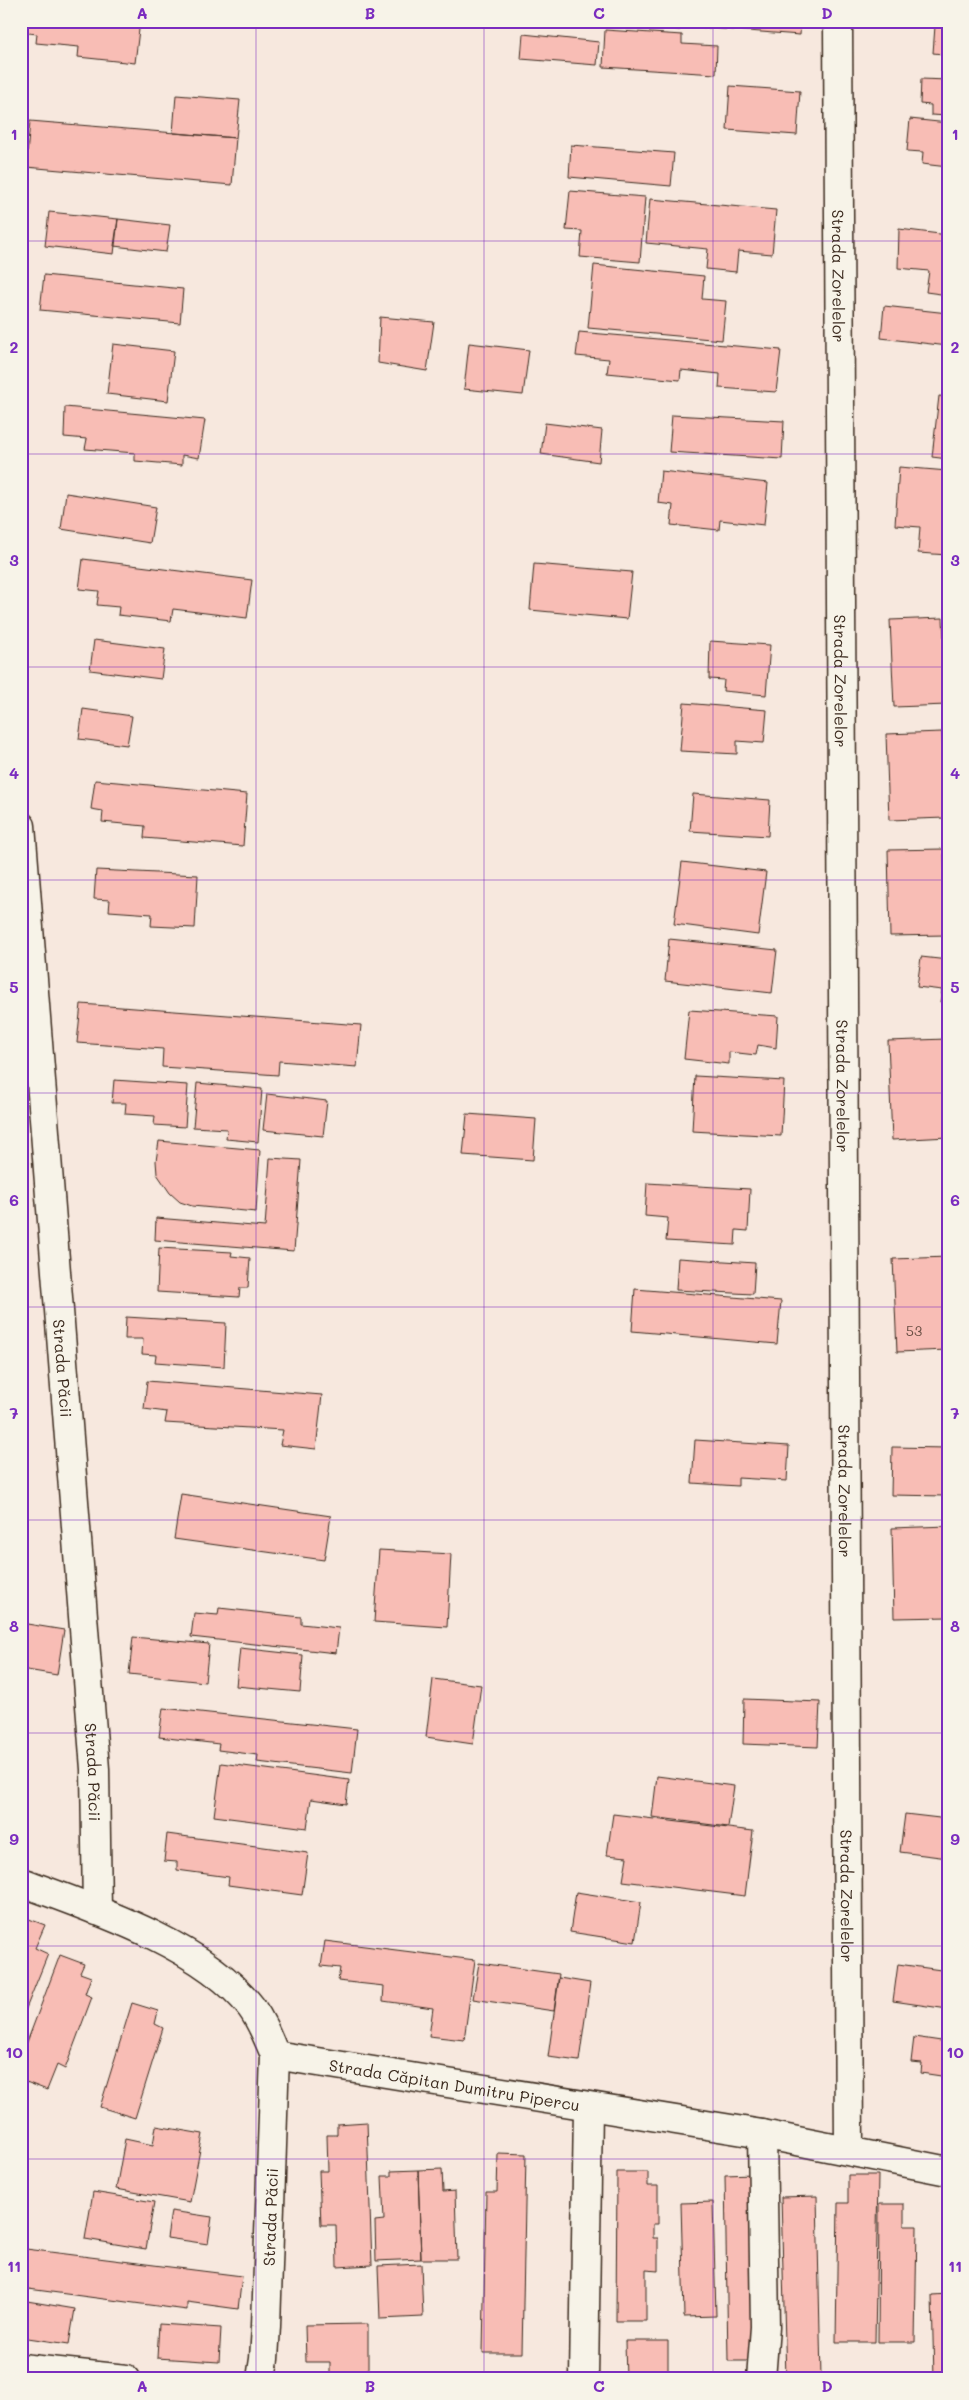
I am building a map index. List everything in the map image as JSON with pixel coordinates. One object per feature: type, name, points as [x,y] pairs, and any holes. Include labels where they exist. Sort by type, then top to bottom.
[{"type":"street","name":"Strada Zorelelor","points":[[838,21],[849,2150]]},
{"type":"street","name":"Strada Păcii","points":[[21,826],[95,1769],[98,1911]]},
{"type":"street","points":[[21,1882],[98,1911],[177,1948],[210,1969],[237,1991],[264,2026],[275,2055]]},
{"type":"street","name":"Strada Căpitan Dumitru Pipercu","points":[[275,2055],[762,2134],[948,2171]]},
{"type":"street","name":"Strada Păcii","points":[[261,2379],[266,2326],[275,2055]]},
{"type":"street","points":[[584,2379],[588,2107]]},
{"type":"street","points":[[761,2379],[765,2327],[762,2134]]},
{"type":"street","points":[[21,2368],[126,2379]]},
{"type":"building","points":[[21,21],[140,21],[135,63],[78,57],[79,47],[36,43],[37,34],[21,32]]},
{"type":"building","points":[[591,21],[680,21],[680,30]]},
{"type":"building","points":[[696,21],[801,21],[800,35],[696,27]]},
{"type":"building","points":[[935,26],[948,27],[948,66],[942,65],[943,54],[933,53]]},
{"type":"building","points":[[605,30],[682,35],[682,44],[717,46],[716,74],[603,67]]},
{"type":"building","points":[[523,34],[599,42],[597,65],[521,59]]},
{"type":"building","points":[[921,79],[948,80],[948,116],[931,115],[931,105],[920,104]]},
{"type":"building","points":[[730,86],[800,91],[797,135],[727,130]]},
{"type":"building","points":[[176,95],[240,100],[236,138],[173,133]]},
{"type":"building","points":[[910,119],[948,123],[948,167],[922,164],[923,152],[907,151]]},
{"type":"building","points":[[30,121],[236,138],[232,185],[26,167]]},
{"type":"building","points":[[571,145],[674,153],[671,186],[569,177]]},
{"type":"building","points":[[570,191],[645,197],[640,262],[580,257],[582,231],[566,230]]},
{"type":"building","points":[[650,199],[776,210],[772,254],[738,251],[736,272],[706,269],[708,249],[646,243]]},
{"type":"building","points":[[49,212],[118,219],[114,254],[45,246]]},
{"type":"building","points":[[118,219],[170,225],[166,252],[114,246]]},
{"type":"building","points":[[899,229],[948,235],[948,295],[926,292],[929,271],[898,268]]},
{"type":"building","points":[[594,265],[704,276],[702,299],[726,301],[722,340],[588,328]]},
{"type":"building","points":[[44,275],[183,289],[180,323],[40,310]]},
{"type":"building","points":[[884,306],[948,313],[948,346],[881,338]]},
{"type":"building","points":[[380,317],[434,322],[427,371],[378,363]]},
{"type":"building","points":[[579,332],[781,350],[776,392],[719,388],[720,374],[681,370],[680,380],[607,373],[609,359],[576,356]]},
{"type":"building","points":[[469,343],[529,350],[523,395],[464,389]]},
{"type":"building","points":[[113,344],[174,351],[168,401],[107,394]]},
{"type":"building","points":[[939,396],[948,397],[948,459],[932,457]]},
{"type":"building","points":[[65,407],[205,420],[199,458],[182,455],[182,465],[135,461],[135,453],[85,449],[87,439],[64,437]]},
{"type":"building","points":[[672,415],[784,421],[782,459],[669,452]]},
{"type":"building","points":[[545,423],[602,430],[599,462],[541,454]]},
{"type":"building","points":[[899,467],[948,471],[948,555],[918,553],[920,527],[895,525]]},
{"type":"building","points":[[661,471],[768,483],[764,525],[720,520],[719,530],[671,525],[673,505],[658,503]]},
{"type":"building","points":[[66,493],[156,507],[150,543],[61,529]]},
{"type":"building","points":[[83,559],[252,580],[247,618],[173,609],[171,621],[118,615],[119,607],[97,605],[99,591],[79,589]]},
{"type":"building","points":[[534,564],[632,572],[627,619],[530,610]]},
{"type":"building","points":[[943,618],[947,705],[894,707],[890,620]]},
{"type":"building","points":[[94,640],[165,649],[161,679],[90,670]]},
{"type":"building","points":[[710,641],[770,645],[766,695],[723,691],[724,680],[709,679]]},
{"type":"building","points":[[684,703],[767,710],[764,743],[737,741],[737,754],[680,751]]},
{"type":"building","points":[[83,709],[132,716],[127,745],[79,739]]},
{"type":"building","points":[[942,732],[945,818],[889,820],[886,734]]},
{"type":"building","points":[[95,780],[247,794],[243,846],[144,838],[145,826],[102,822],[103,811],[91,809]]},
{"type":"building","points":[[693,794],[770,800],[768,836],[690,831]]},
{"type":"building","points":[[944,849],[946,935],[890,936],[888,850]]},
{"type":"building","points":[[682,862],[766,872],[758,935],[674,924]]},
{"type":"building","points":[[96,870],[198,875],[195,928],[151,926],[152,914],[109,911],[110,900],[94,899]]},
{"type":"building","points":[[669,939],[777,950],[772,993],[665,981]]},
{"type":"building","points":[[921,957],[948,960],[948,1003],[940,1002],[942,990],[917,987]]},
{"type":"building","points":[[81,1004],[361,1025],[357,1067],[279,1061],[278,1075],[162,1067],[163,1049],[77,1043]]},
{"type":"building","points":[[689,1010],[778,1016],[776,1048],[758,1045],[756,1055],[729,1052],[729,1064],[684,1059]]},
{"type":"building","points":[[947,1039],[948,1137],[892,1140],[888,1041]]},
{"type":"building","points":[[695,1076],[784,1081],[781,1136],[692,1131]]},
{"type":"building","points":[[114,1080],[188,1085],[185,1127],[154,1125],[155,1116],[125,1114],[126,1103],[112,1103]]},
{"type":"building","points":[[197,1083],[262,1089],[258,1142],[226,1139],[227,1129],[193,1127]]},
{"type":"building","points":[[267,1094],[327,1101],[323,1136],[263,1130]]},
{"type":"building","points":[[467,1114],[536,1119],[533,1160],[463,1155]]},
{"type":"building","points":[[159,1141],[260,1150],[256,1212],[192,1206],[180,1202],[170,1193],[157,1174],[156,1161]]},
{"type":"building","points":[[270,1158],[301,1160],[294,1251],[155,1240],[156,1218],[265,1227]]},
{"type":"building","points":[[647,1183],[750,1189],[748,1231],[736,1230],[735,1245],[666,1241],[668,1218],[645,1216]]},
{"type":"building","points":[[159,1248],[232,1252],[231,1256],[250,1258],[248,1288],[240,1288],[239,1297],[157,1292]]},
{"type":"building","points":[[948,1257],[948,1350],[897,1352],[893,1259]]},
{"type":"building","points":[[678,1258],[755,1263],[753,1294],[676,1290]]},
{"type":"building","points":[[635,1289],[781,1301],[777,1344],[632,1331]]},
{"type":"building","points":[[126,1317],[226,1323],[224,1367],[155,1362],[156,1355],[142,1354],[143,1339],[125,1339]]},
{"type":"building","points":[[147,1381],[322,1395],[316,1449],[280,1445],[283,1430],[165,1423],[167,1412],[144,1409]]},
{"type":"building","points":[[695,1440],[789,1446],[787,1481],[738,1478],[738,1486],[692,1483]]},
{"type":"building","points":[[892,1447],[947,1448],[946,1496],[891,1495]]},
{"type":"building","points":[[181,1494],[331,1516],[324,1560],[174,1539]]},
{"type":"building","points":[[948,1526],[948,1617],[894,1618],[892,1528]]},
{"type":"building","points":[[379,1550],[451,1554],[447,1627],[374,1622]]},
{"type":"building","points":[[219,1608],[301,1617],[301,1624],[339,1628],[336,1653],[191,1637],[194,1613],[218,1615]]},
{"type":"building","points":[[21,1623],[64,1630],[57,1675],[21,1669]]},
{"type":"building","points":[[133,1637],[209,1644],[205,1682],[129,1674]]},
{"type":"building","points":[[240,1648],[303,1655],[300,1692],[236,1686]]},
{"type":"building","points":[[433,1679],[481,1685],[473,1744],[426,1737]]},
{"type":"building","points":[[744,1699],[820,1702],[818,1747],[743,1744]]},
{"type":"building","points":[[163,1708],[357,1729],[352,1773],[257,1762],[258,1755],[218,1750],[219,1744],[159,1737]]},
{"type":"building","points":[[221,1763],[349,1780],[346,1804],[311,1799],[307,1828],[214,1816]]},
{"type":"building","points":[[657,1776],[734,1786],[728,1827],[652,1817]]},
{"type":"building","points":[[613,1814],[753,1831],[745,1896],[623,1881],[627,1857],[607,1855]]},
{"type":"building","points":[[905,1814],[948,1819],[948,1858],[900,1852]]},
{"type":"building","points":[[167,1834],[308,1853],[302,1895],[228,1885],[229,1877],[177,1870],[177,1862],[164,1861]]},
{"type":"building","points":[[576,1892],[641,1902],[635,1942],[570,1932]]},
{"type":"building","points":[[21,1916],[45,1925],[35,1948],[48,1954],[21,2021]]},
{"type":"building","points":[[325,1941],[475,1960],[464,2040],[429,2036],[433,2008],[383,2001],[384,1986],[338,1981],[340,1968],[321,1966]]},
{"type":"building","points":[[60,1955],[84,1964],[80,1973],[91,1977],[85,1994],[92,1997],[65,2069],[57,2065],[47,2090],[21,2080],[21,2058]]},
{"type":"building","points":[[479,1963],[559,1974],[554,2011],[473,1999]]},
{"type":"building","points":[[898,1964],[948,1971],[948,2009],[893,2001]]},
{"type":"building","points":[[559,1978],[590,1983],[579,2061],[548,2057]]},
{"type":"building","points":[[132,2003],[158,2011],[155,2024],[163,2028],[135,2118],[100,2107]]},
{"type":"building","points":[[914,2037],[948,2042],[948,2077],[921,2073],[922,2063],[911,2062]]},
{"type":"building","points":[[367,2122],[372,2265],[337,2267],[336,2225],[321,2225],[319,2171],[328,2171],[327,2135],[337,2135],[337,2124]]},
{"type":"building","points":[[156,2126],[203,2134],[190,2202],[116,2189],[125,2139],[153,2145]]},
{"type":"building","points":[[498,2153],[526,2154],[522,2353],[483,2353],[486,2192],[497,2192]]},
{"type":"building","points":[[442,2169],[443,2192],[455,2191],[457,2259],[421,2259],[418,2170]]},
{"type":"building","points":[[418,2170],[421,2259],[376,2261],[375,2221],[384,2220],[382,2176],[391,2176],[391,2171]]},
{"type":"building","points":[[617,2172],[648,2172],[648,2186],[658,2186],[658,2224],[653,2224],[653,2238],[658,2238],[658,2271],[646,2270],[646,2321],[616,2321]]},
{"type":"building","points":[[753,2174],[756,2361],[728,2361],[725,2175]]},
{"type":"building","points":[[848,2175],[878,2175],[875,2342],[836,2342],[838,2203],[848,2203]]},
{"type":"building","points":[[93,2192],[154,2202],[146,2249],[85,2239]]},
{"type":"building","points":[[817,2196],[821,2379],[786,2379],[781,2197]]},
{"type":"building","points":[[713,2202],[716,2316],[684,2317],[681,2203]]},
{"type":"building","points":[[879,2204],[904,2204],[904,2226],[917,2226],[915,2342],[878,2342]]},
{"type":"building","points":[[171,2211],[212,2217],[208,2244],[167,2238]]},
{"type":"building","points":[[26,2249],[242,2276],[238,2309],[187,2302],[187,2310],[21,2288]]},
{"type":"building","points":[[421,2264],[423,2317],[380,2319],[378,2266]]},
{"type":"building","points":[[948,2294],[948,2379],[934,2379],[932,2295]]},
{"type":"building","points":[[21,2300],[75,2309],[69,2344],[21,2337]]},
{"type":"building","points":[[159,2324],[221,2328],[219,2362],[157,2358]]},
{"type":"building","points":[[368,2324],[368,2379],[330,2379],[330,2362],[306,2362],[305,2325]]},
{"type":"building","points":[[625,2341],[668,2341],[668,2379],[626,2379]]}]
